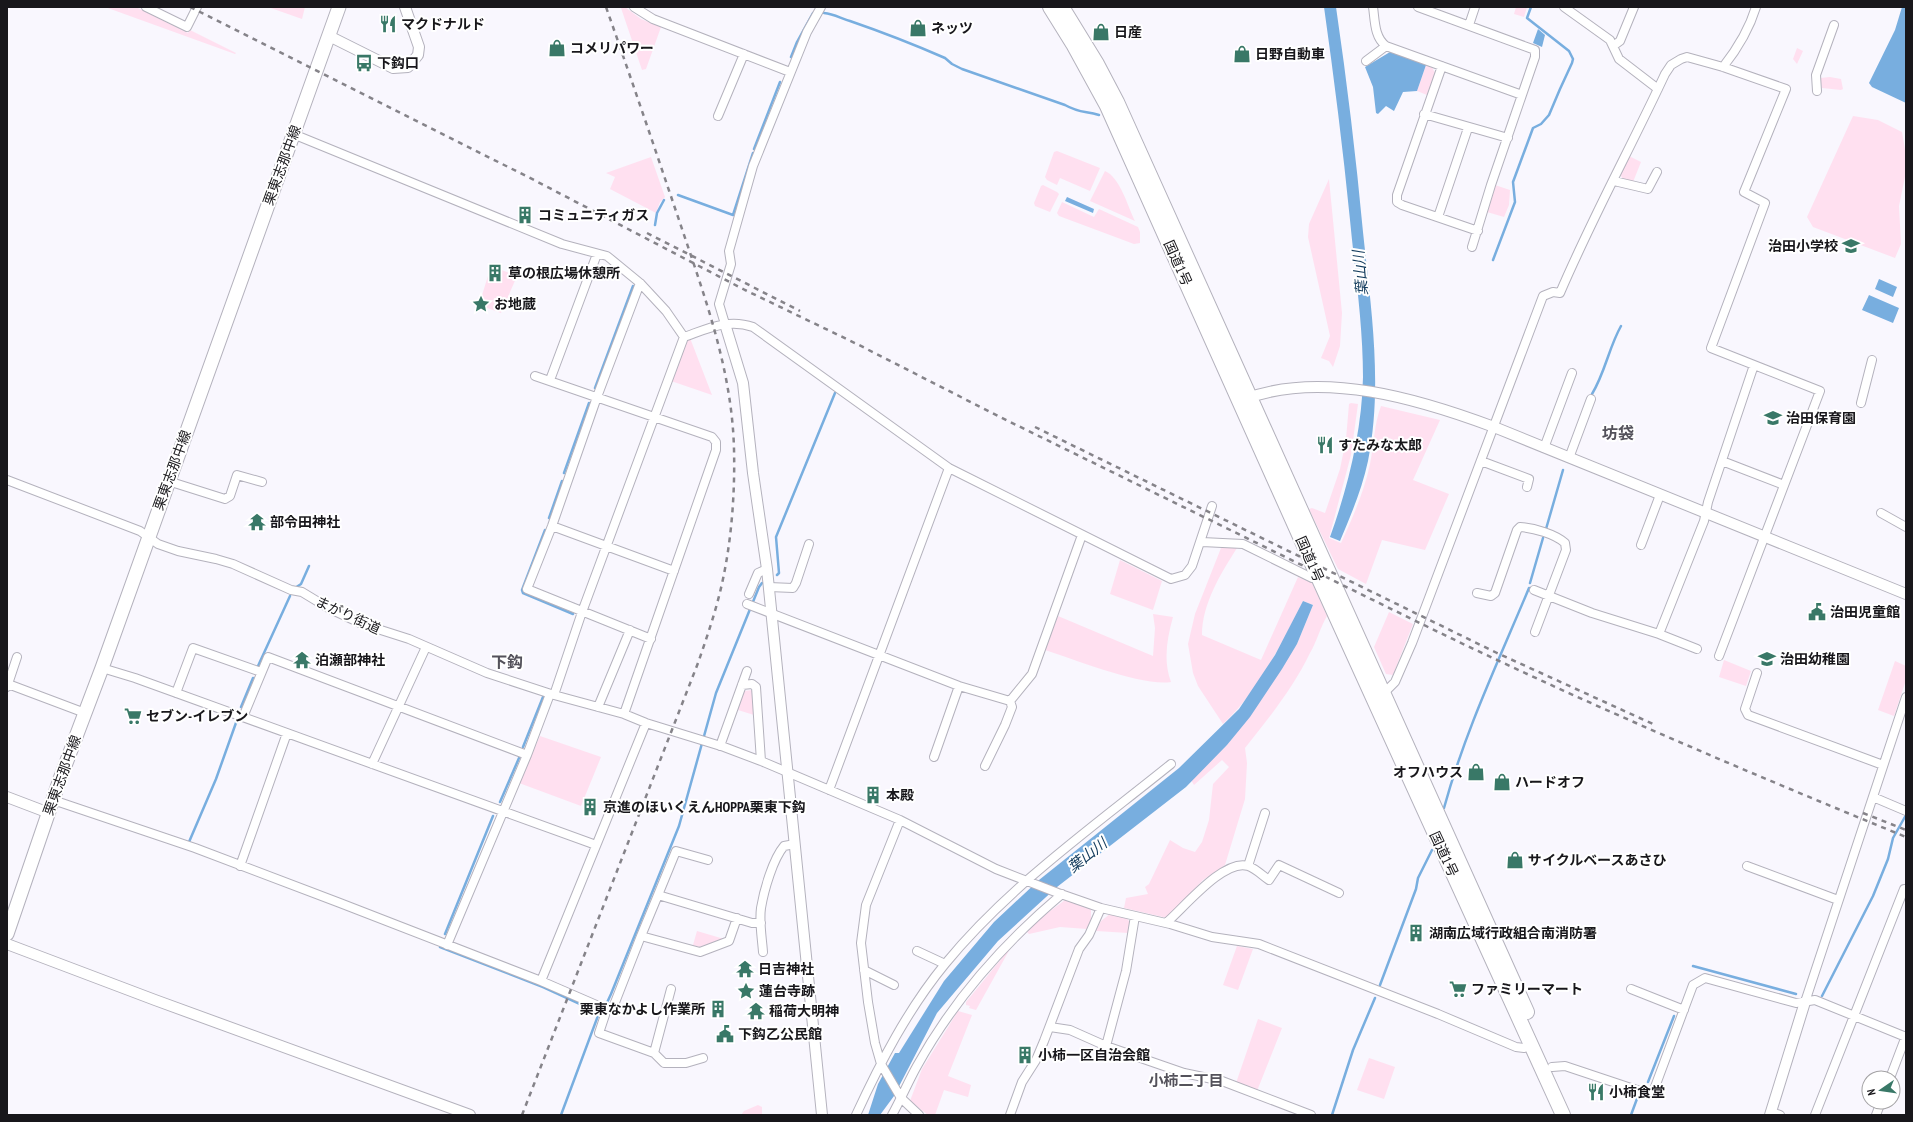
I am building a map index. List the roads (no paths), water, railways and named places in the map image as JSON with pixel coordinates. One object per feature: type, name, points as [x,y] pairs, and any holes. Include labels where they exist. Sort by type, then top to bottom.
[{"type":"highway","name":"国道1号","points":[[1050,7],[1073,44],[1107,106],[1244,399],[1379,696],[1573,1115]]},
{"type":"highway","name":"国道1号","points":[[1062,7],[1097,64],[1117,102],[1244,399],[1318,577],[1379,696],[1563,1115]]},
{"type":"main road","name":"栗東志那中線","points":[[7,934],[48,813],[102,668],[339,7]]},
{"type":"street","points":[[146,7],[187,27],[197,7]]},
{"type":"street","points":[[329,36],[393,68],[408,67],[418,55],[419,47],[405,7]]},
{"type":"street","points":[[634,7],[652,20],[790,72]]},
{"type":"street","points":[[821,7],[807,32],[790,72],[754,166],[729,251],[731,264],[719,304],[743,383],[753,473],[767,569],[822,1115]]},
{"type":"street","points":[[1373,7],[1380,42],[1386,46],[1522,95]]},
{"type":"street","points":[[1418,7],[1535,50],[1535,57],[1508,138],[1490,185],[1478,231],[1472,247]]},
{"type":"street","points":[[1469,25],[1475,7]]},
{"type":"street","points":[[1564,7],[1610,40],[1619,59],[1658,89]]},
{"type":"street","points":[[1613,46],[1620,41],[1634,7]]},
{"type":"street","points":[[1723,67],[1743,39],[1750,26],[1756,7]]},
{"type":"street","points":[[1817,91],[1816,75],[1834,25]]},
{"type":"street","points":[[1366,61],[1386,46]]},
{"type":"street","points":[[718,116],[744,54]]},
{"type":"street","points":[[1379,696],[1395,682],[1412,643],[1543,296],[1553,292],[1560,293],[1583,238],[1614,181],[1658,89],[1671,65],[1687,57],[1696,58],[1786,90],[1744,192],[1765,203],[1711,348],[1820,391],[1719,656]]},
{"type":"street","points":[[1442,66],[1397,195],[1397,202],[1402,206],[1478,231]]},
{"type":"street","points":[[1424,114],[1468,128],[1508,138]]},
{"type":"street","points":[[1438,217],[1468,128]]},
{"type":"street","points":[[293,134],[562,244],[607,256],[640,283],[666,311],[684,337]]},
{"type":"street","points":[[1614,181],[1648,189],[1657,172]]},
{"type":"street","points":[[550,380],[597,254]]},
{"type":"street","points":[[640,283],[597,397],[552,526],[527,589],[651,639]]},
{"type":"street","points":[[684,337],[725,324],[740,322],[753,327],[949,468],[1171,579],[1185,575],[1192,566],[1202,542],[1212,506]]},
{"type":"street","points":[[447,945],[552,694],[653,417],[684,337]]},
{"type":"street","points":[[1861,403],[1872,360]]},
{"type":"street","points":[[1659,634],[1706,513],[1754,365]]},
{"type":"street","points":[[1544,448],[1572,373]]},
{"type":"street","points":[[535,376],[712,437],[716,442],[716,450],[624,714]]},
{"type":"street","points":[[1244,399],[1278,389],[1321,387],[1355,390],[1433,406],[1494,427],[1906,594]]},
{"type":"street","points":[[1569,458],[1591,399]]},
{"type":"street","points":[[1481,461],[1529,479],[1527,487]]},
{"type":"street","points":[[1722,461],[1784,485]]},
{"type":"street","points":[[829,790],[949,468]]},
{"type":"street","points":[[168,481],[225,499],[230,496],[237,475],[262,482]]},
{"type":"street","name":"まがり街道","points":[[7,480],[140,531],[158,544],[178,551],[233,564],[291,590],[302,592],[330,609],[362,624],[409,639],[487,672],[552,694],[624,714],[646,723],[720,746],[761,761],[900,820],[953,848],[1026,882],[1101,908],[1166,923],[1212,937],[1259,944],[1438,1014],[1516,1047],[1524,1048],[1532,1045]]},
{"type":"street","points":[[1641,545],[1660,495]]},
{"type":"street","points":[[1881,513],[1906,527]]},
{"type":"street","points":[[552,526],[674,571]]},
{"type":"street","points":[[1477,593],[1491,596],[1495,593],[1517,530],[1520,527],[1561,539],[1565,543],[1566,550],[1535,632]]},
{"type":"street","points":[[1010,701],[1032,674],[1082,535]]},
{"type":"street","points":[[1202,542],[1244,544],[1312,578],[1318,577]]},
{"type":"street","points":[[769,587],[793,588],[809,544]]},
{"type":"street","points":[[749,594],[758,573],[767,569]]},
{"type":"street","points":[[1534,590],[1592,613],[1659,634],[1697,649]]},
{"type":"street","points":[[751,605],[959,686],[1010,701]]},
{"type":"street","points":[[598,707],[630,630]]},
{"type":"street","points":[[372,764],[426,647]]},
{"type":"street","points":[[176,693],[193,648],[261,672]]},
{"type":"street","points":[[17,657],[8,685],[85,713]]},
{"type":"street","points":[[243,717],[268,657],[527,755]]},
{"type":"street","points":[[102,668],[135,678],[596,845]]},
{"type":"street","points":[[720,746],[747,671]]},
{"type":"street","points":[[1757,672],[1745,709],[1748,715],[1883,765]]},
{"type":"street","points":[[742,685],[752,684],[756,687],[761,761]]},
{"type":"street","points":[[934,758],[959,686]]},
{"type":"street","points":[[1774,1114],[1805,1002],[1906,697]]},
{"type":"street","points":[[986,766],[1012,707],[1010,701]]},
{"type":"street","points":[[541,982],[646,723]]},
{"type":"street","points":[[240,866],[287,733]]},
{"type":"street","points":[[856,1115],[881,1064],[908,1018],[945,964],[999,905],[1171,764]]},
{"type":"street","points":[[7,797],[48,813]]},
{"type":"street","points":[[1872,797],[1906,811]]},
{"type":"street","points":[[53,800],[195,848],[447,945],[601,1007],[605,1015],[599,1033],[654,1053],[664,1063],[686,1063],[704,1058]]},
{"type":"street","points":[[1248,866],[1265,813]]},
{"type":"street","points":[[900,820],[866,905],[861,943],[875,1043],[881,1064],[901,1098],[919,1115]]},
{"type":"street","points":[[763,952],[761,908],[778,853],[784,846],[795,844]]},
{"type":"street","points":[[614,1005],[676,851],[708,860]]},
{"type":"street","points":[[1166,923],[1210,880],[1237,865],[1248,866],[1269,880],[1278,865],[1339,893]]},
{"type":"street","points":[[1747,866],[1838,900]]},
{"type":"street","points":[[1815,1115],[1904,889],[1906,889]]},
{"type":"street","points":[[892,1115],[917,1066],[932,1042],[985,968],[1023,928],[1060,894]]},
{"type":"street","points":[[658,895],[752,923],[761,923]]},
{"type":"street","points":[[1010,1115],[1022,1082],[1036,1060],[1050,1027],[1079,949],[1090,934],[1101,908]]},
{"type":"street","points":[[1106,1046],[1126,971],[1135,916]]},
{"type":"street","points":[[641,936],[700,952],[728,941],[737,918]]},
{"type":"street","points":[[7,944],[155,1000],[470,1115]]},
{"type":"street","points":[[917,951],[945,964]]},
{"type":"street","points":[[864,970],[894,985]]},
{"type":"street","points":[[1552,1067],[1565,1066],[1652,1095],[1693,985],[1705,978],[1796,1003],[1816,1000],[1906,1036],[1893,1070]]},
{"type":"street","points":[[654,1053],[671,989]]},
{"type":"street","points":[[1630,989],[1684,1010]]},
{"type":"street","points":[[1050,1027],[1070,1030],[1106,1046],[1184,1073],[1222,1081],[1312,1115]]},
{"type":"water","name":"葉山川","points":[[1324,7],[1336,7],[1348,91],[1372,318],[1375,376],[1375,404],[1366,471],[1340,541],[1330,537],[1343,498],[1357,438],[1362,397],[1363,357],[1344,167]]},
{"type":"water","points":[[1902,7],[1906,7],[1906,103],[1872,87],[1869,83],[1895,30]]},
{"type":"water","points":[[1538,29],[1545,35],[1542,47],[1533,43]]},
{"type":"water","points":[[1390,52],[1426,65],[1417,91],[1403,92],[1394,111],[1386,106],[1378,114],[1376,113],[1373,87],[1365,67]]},
{"type":"water","points":[[1067,197],[1094,209],[1093,213],[1065,201]]},
{"type":"water","points":[[1879,279],[1897,287],[1893,297],[1875,289]]},
{"type":"water","points":[[1869,295],[1899,308],[1893,323],[1862,310]]},
{"type":"water","name":"葉山川","points":[[1303,601],[1313,605],[1297,644],[1250,717],[1227,745],[1186,787],[1057,887],[998,941],[937,1013],[894,1096],[880,1115],[868,1115],[878,1084],[895,1053],[899,1053],[944,981],[994,922],[1039,880],[1179,768],[1239,709],[1275,655]]},
{"type":"waterway","points":[[1493,260],[1515,202],[1513,182],[1533,128],[1541,124],[1549,115],[1573,59],[1569,51],[1527,18],[1531,7]]},
{"type":"waterway","points":[[791,57],[797,42],[813,13]]},
{"type":"waterway","points":[[824,13],[874,29],[909,43],[945,58],[952,64],[962,69],[1082,112],[1099,115]]},
{"type":"waterway","points":[[754,149],[780,82]]},
{"type":"waterway","points":[[678,195],[733,215],[753,153]]},
{"type":"waterway","points":[[655,225],[657,213],[664,200]]},
{"type":"waterway","points":[[595,388],[633,286]]},
{"type":"waterway","points":[[1592,394],[1621,326]]},
{"type":"waterway","points":[[777,575],[779,573],[776,537],[835,393]]},
{"type":"waterway","points":[[564,473],[589,403]]},
{"type":"waterway","points":[[1546,529],[1563,470]]},
{"type":"waterway","points":[[549,518],[562,481]]},
{"type":"waterway","points":[[545,530],[522,590],[523,593],[573,614]]},
{"type":"waterway","points":[[1530,583],[1543,538]]},
{"type":"waterway","points":[[295,588],[301,584],[309,566]]},
{"type":"waterway","points":[[599,1013],[605,1007],[611,994],[679,826],[716,693],[759,587],[762,583]]},
{"type":"waterway","points":[[1444,808],[1452,779],[1472,724],[1529,588]]},
{"type":"waterway","points":[[258,666],[290,596]]},
{"type":"waterway","points":[[241,707],[253,678]]},
{"type":"waterway","points":[[523,747],[543,697]]},
{"type":"waterway","points":[[189,842],[216,779],[237,720]]},
{"type":"waterway","points":[[500,802],[519,758]]},
{"type":"waterway","points":[[1822,996],[1873,896],[1888,859],[1893,838],[1906,815]]},
{"type":"waterway","points":[[445,934],[493,816]]},
{"type":"waterway","points":[[1380,985],[1416,889],[1418,878],[1432,850]]},
{"type":"waterway","points":[[440,947],[543,987],[580,1004]]},
{"type":"waterway","points":[[1693,966],[1796,994]]},
{"type":"waterway","points":[[1332,1115],[1353,1050],[1375,998]]},
{"type":"waterway","points":[[561,1115],[599,1013],[584,1006]]},
{"type":"waterway","points":[[1648,1082],[1674,1016]]},
{"type":"waterway","points":[[1631,1115],[1638,1096]]},
{"type":"railway","points":[[190,7],[534,180],[745,290],[1428,627],[1546,683],[1665,736],[1906,837]]},
{"type":"railway","points":[[522,1115],[698,663],[722,586],[727,559],[732,512],[734,449],[732,419],[722,361],[698,276],[606,7]]},
{"type":"railway","points":[[647,233],[800,311]]},
{"type":"railway","points":[[1035,427],[1497,653],[1653,724]]},
{"type":"railway","points":[[1863,813],[1906,830]]},
{"type":"place","name":"マクドナルド","points":[[388,24]]},
{"type":"place","name":"ネッツ","points":[[918,28]]},
{"type":"place","name":"日産","points":[[1101,32]]},
{"type":"place","name":"コメリパワー","points":[[557,48]]},
{"type":"place","name":"日野自動車","points":[[1242,54]]},
{"type":"place","name":"下鈎口","points":[[364,63]]},
{"type":"place","name":"コミュニティガス","points":[[525,215]]},
{"type":"place","name":"治田小学校","points":[[1851,246]]},
{"type":"place","name":"草の根広場休憩所","points":[[495,273]]},
{"type":"place","name":"お地蔵","points":[[481,304]]},
{"type":"place","name":"治田保育園","points":[[1773,418]]},
{"type":"place","name":"すたみな太郎","points":[[1325,445]]},
{"type":"place","name":"部令田神社","points":[[257,522]]},
{"type":"place","name":"治田児童館","points":[[1817,612]]},
{"type":"place","name":"治田幼稚園","points":[[1767,659]]},
{"type":"place","name":"泊瀬部神社","points":[[302,660]]},
{"type":"place","name":"セブン-イレブン","points":[[133,716]]},
{"type":"place","name":"オフハウス","points":[[1476,772]]},
{"type":"place","name":"ハードオフ","points":[[1502,782]]},
{"type":"place","name":"本殿","points":[[873,795]]},
{"type":"place","name":"京進のほいくえんHOPPA栗東下鈎","points":[[590,807]]},
{"type":"place","name":"サイクルベースあさひ","points":[[1515,860]]},
{"type":"place","name":"湖南広域行政組合南消防署","points":[[1416,933]]},
{"type":"place","name":"日吉神社","points":[[745,969]]},
{"type":"place","name":"ファミリーマート","points":[[1458,989]]},
{"type":"place","name":"蓮台寺跡","points":[[746,991]]},
{"type":"place","name":"栗東なかよし作業所","points":[[718,1009]]},
{"type":"place","name":"稲荷大明神","points":[[756,1011]]},
{"type":"place","name":"下鈎乙公民館","points":[[725,1034]]},
{"type":"place","name":"小柿一区自治会館","points":[[1025,1055]]},
{"type":"place","name":"小柿食堂","points":[[1596,1092]]},
{"type":"district","name":"坊袋","points":[[1618,433]]},
{"type":"district","name":"下鈎","points":[[507,662]]},
{"type":"district","name":"小柿二丁目","points":[[1186,1080]]}]
